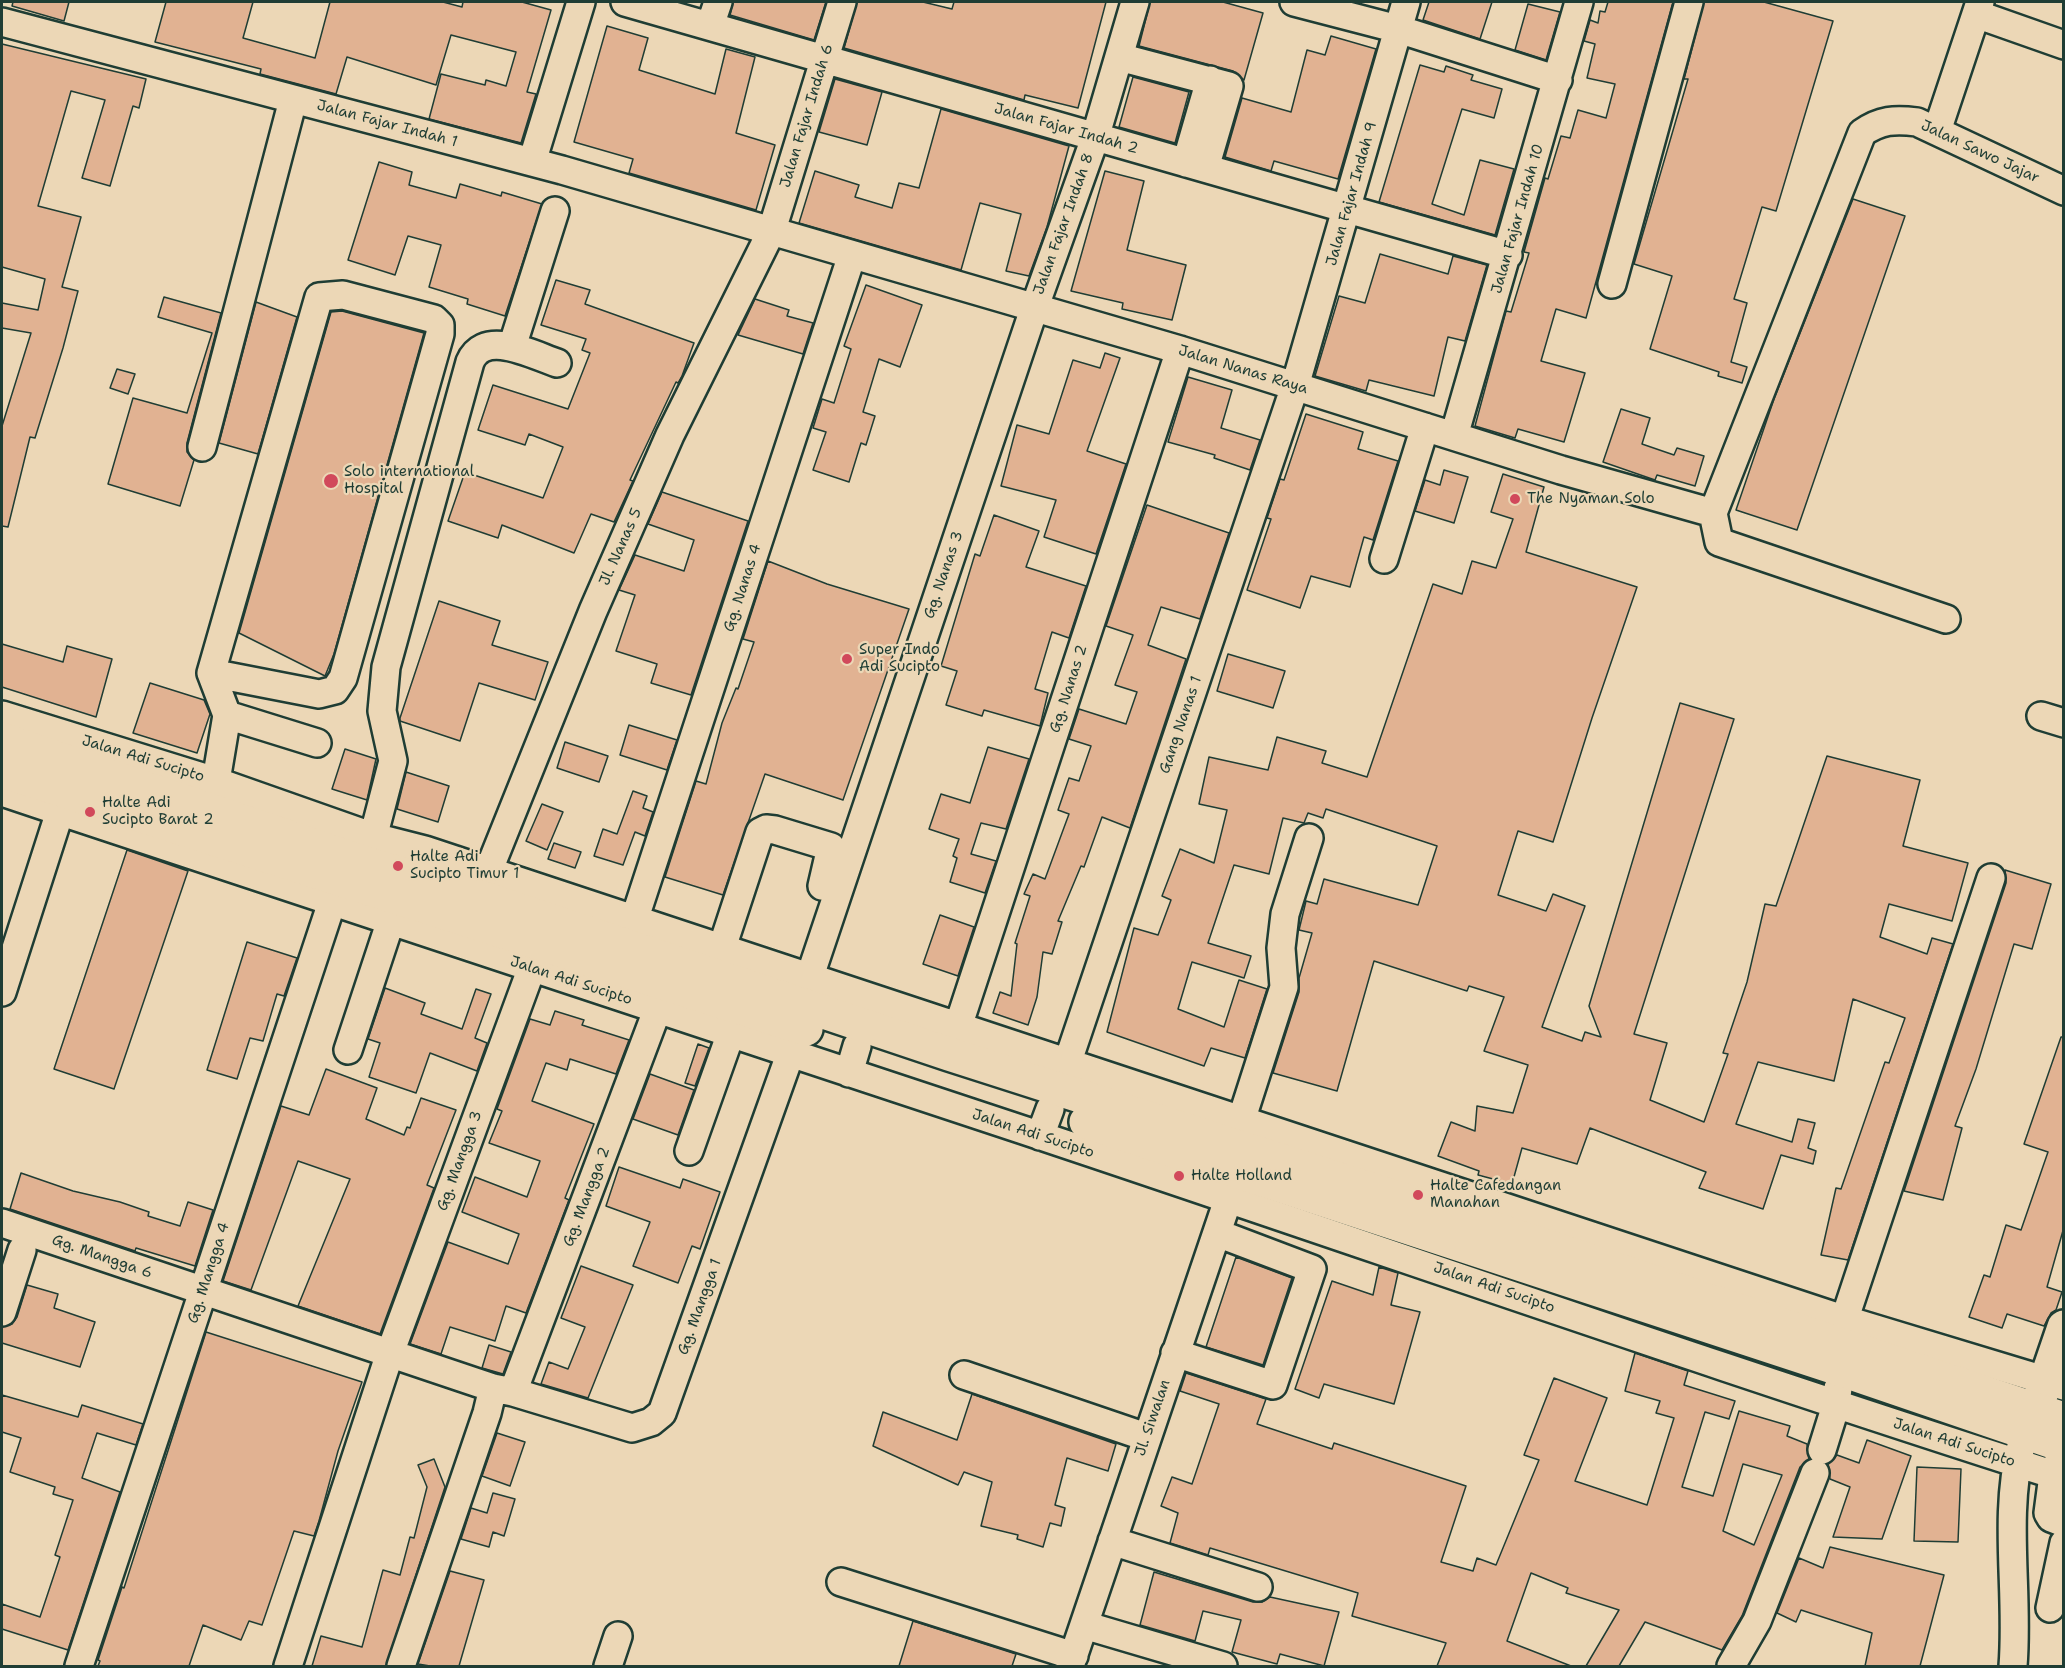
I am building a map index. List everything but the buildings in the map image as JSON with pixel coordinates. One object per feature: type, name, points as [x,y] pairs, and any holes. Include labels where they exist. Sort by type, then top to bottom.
[{"type":"main road","name":"Jalan Adi Sucipto","points":[[2,739],[47,742],[264,812],[303,852],[354,873],[407,887],[536,956],[691,988],[797,1006],[953,1041],[1054,1099],[1079,1134],[1484,1269],[1840,1344]]},
{"type":"main road","name":"Jalan Adi Sucipto","points":[[2,771],[63,802],[230,857],[303,852]]},
{"type":"main road","name":"Jalan Adi Sucipto","points":[[407,887],[483,884],[629,934],[691,988],[736,1021],[797,1006]]},
{"type":"main road","name":"Jalan Adi Sucipto","points":[[797,1006],[853,1059],[1054,1099],[1512,1234],[1840,1344],[2042,1415],[2061,1462]]},
{"type":"main road","points":[[2042,1415],[2064,1327]]},
{"type":"street","points":[[532,162],[581,2]]},
{"type":"street","name":"Jalan Fajar Indah 2","points":[[625,2],[714,14],[825,59],[1095,138],[1348,207],[1508,255]]},
{"type":"street","name":"Jalan Fajar Indah 6","points":[[772,230],[842,2]]},
{"type":"street","name":"Jalan Fajar Indah 8","points":[[1034,309],[1095,138],[1135,2]]},
{"type":"street","points":[[1294,2],[1398,29],[1558,80]]},
{"type":"street","name":"Jalan Fajar Indah 9","points":[[1295,386],[1406,2]]},
{"type":"street","name":"Jalan Fajar Indah 10","points":[[1454,436],[1579,2]]},
{"type":"street","points":[[1612,284],[1689,2]]},
{"type":"street","points":[[1937,131],[1978,8],[2064,45]]},
{"type":"street","name":"Jalan Fajar Indah 1","points":[[2,22],[532,162],[772,230]]},
{"type":"street","points":[[1119,57],[1220,83],[1196,165]]},
{"type":"street","points":[[202,447],[293,100]]},
{"type":"street","name":"Jalan Sawo Jajar","points":[[1713,513],[1862,133],[1876,123],[1899,119],[1917,122],[2064,191]]},
{"type":"street","points":[[555,211],[512,347],[557,363]]},
{"type":"street","name":"Jalan Nanas Raya","points":[[772,230],[1034,309],[1180,350],[1454,436],[1713,513]]},
{"type":"street","name":"Jl. Nanas 5","points":[[483,884],[592,611],[670,435],[772,230]]},
{"type":"street","name":"Gg. Nanas 4","points":[[629,934],[852,255]]},
{"type":"street","points":[[211,673],[319,694],[328,693],[340,685],[440,334],[440,325],[435,319],[343,295],[319,297],[211,673],[227,716],[214,795]]},
{"type":"street","name":"Gg. Nanas 3","points":[[797,1006],[1034,309]]},
{"type":"street","name":"Gg. Mangga 4","points":[[80,1666],[203,1291],[393,761],[382,711],[386,667],[470,362],[476,352],[484,347],[512,347]]},
{"type":"street","name":"Gg. Nanas 2","points":[[953,1041],[1180,350]]},
{"type":"street","name":"Gang Nanas 1","points":[[1054,1099],[1295,386]]},
{"type":"street","points":[[1384,559],[1425,427]]},
{"type":"street","points":[[1713,513],[1719,542],[1946,619]]},
{"type":"street","name":"Jalan Adi Sucipto","points":[[2,715],[47,742]]},
{"type":"street","points":[[227,716],[317,743]]},
{"type":"street","name":"Jalan Adi Sucipto","points":[[2,792],[63,802]]},
{"type":"street","points":[[2,992],[63,802]]},
{"type":"street","name":"Gg. Mangga 2","points":[[401,1666],[487,1413],[503,1390],[691,988],[760,832],[766,829],[827,845],[832,851],[797,1006]]},
{"type":"street","points":[[1241,1121],[1284,987],[1281,948],[1285,914],[1309,838]]},
{"type":"street","name":"Jalan Adi Sucipto","points":[[303,852],[354,873],[407,887]]},
{"type":"street","points":[[1731,1666],[1757,1621],[1818,1461],[1836,1405],[1840,1344],[1991,878]]},
{"type":"street","points":[[348,1050],[407,887]]},
{"type":"street","name":"Gg. Mangga 3","points":[[288,1666],[390,1353],[536,956]]},
{"type":"street","name":"Gg. Mangga 1","points":[[390,1353],[503,1390],[632,1428],[651,1422],[662,1413],[797,1006]]},
{"type":"street","points":[[689,1151],[736,1021]]},
{"type":"street","name":"Jalan Adi Sucipto","points":[[1054,1099],[1241,1121],[1840,1344]]},
{"type":"street","name":"Jl. Siwalan","points":[[1072,1661],[1233,1185]]},
{"type":"street","points":[[1175,1353],[1273,1385],[1330,1217]]},
{"type":"street","name":"Gg. Mangga 6","points":[[2,1223],[390,1353]]},
{"type":"street","points":[[1216,1233],[1312,1269]]},
{"type":"street","points":[[2,1312],[22,1250]]},
{"type":"street","name":"Jalan Adi Sucipto","points":[[1484,1269],[1836,1405],[2042,1415]]},
{"type":"street","points":[[964,1375],[1146,1437]]},
{"type":"street","points":[[2013,1666],[2017,1623],[2012,1514],[2042,1415]]},
{"type":"street","points":[[2061,1462],[2048,1513],[2051,1518],[2064,1523]]},
{"type":"street","points":[[1112,1541],[1258,1587]]},
{"type":"street","points":[[2050,1608],[2064,1543]]},
{"type":"street","points":[[841,1582],[1030,1655],[1072,1661]]},
{"type":"street","points":[[1084,1625],[1222,1666]]},
{"type":"street","points":[[608,1666],[618,1636]]},
{"type":"place","name":"Solo international Hospital","points":[[331,481]]},
{"type":"place","name":"The Nyaman Solo","points":[[1515,499]]},
{"type":"place","name":"Super Indo Adi Sucipto","points":[[847,659]]},
{"type":"place","name":"Halte Adi Sucipto Barat 2","points":[[90,812]]},
{"type":"place","name":"Halte Adi Sucipto Timur 1","points":[[398,866]]},
{"type":"place","name":"Halte Holland","points":[[1179,1176]]},
{"type":"place","name":"Halte Cafedangan Manahan","points":[[1418,1195]]}]
